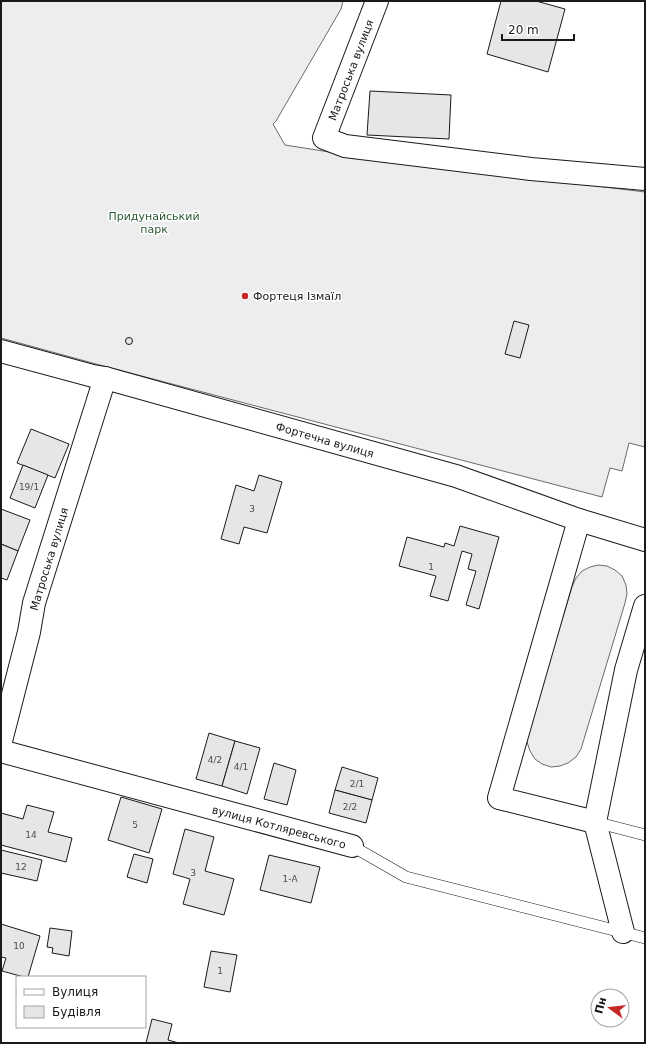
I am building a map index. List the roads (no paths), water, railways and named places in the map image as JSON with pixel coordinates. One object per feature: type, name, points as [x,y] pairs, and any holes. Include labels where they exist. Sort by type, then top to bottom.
[{"type":"street","name":"Матроська вулиця","points":[[377,1],[324,138],[345,146],[531,169],[645,179]]},
{"type":"street","name":"Фортечна вулиця","points":[[1,351],[105,378],[456,476],[580,520],[645,540]]},
{"type":"street","name":"Матроська вулиця","points":[[1,741],[29,632],[34,603],[105,378]]},
{"type":"street","points":[[580,520],[499,798],[595,822]]},
{"type":"street","points":[[623,932],[595,822],[626,670],[645,606]]},
{"type":"street","name":"вулиця Котляревського","points":[[1,751],[352,846]]},
{"type":"lane","points":[[595,822],[645,835]]},
{"type":"lane","name":"вулиця Котляревського","points":[[352,846],[406,878],[645,938]]},
{"type":"place","name":"Фортеця Ізмаїл","points":[[245,296]]},
{"type":"park label","name":"Придунайський парк","points":[[154,222]]}]
